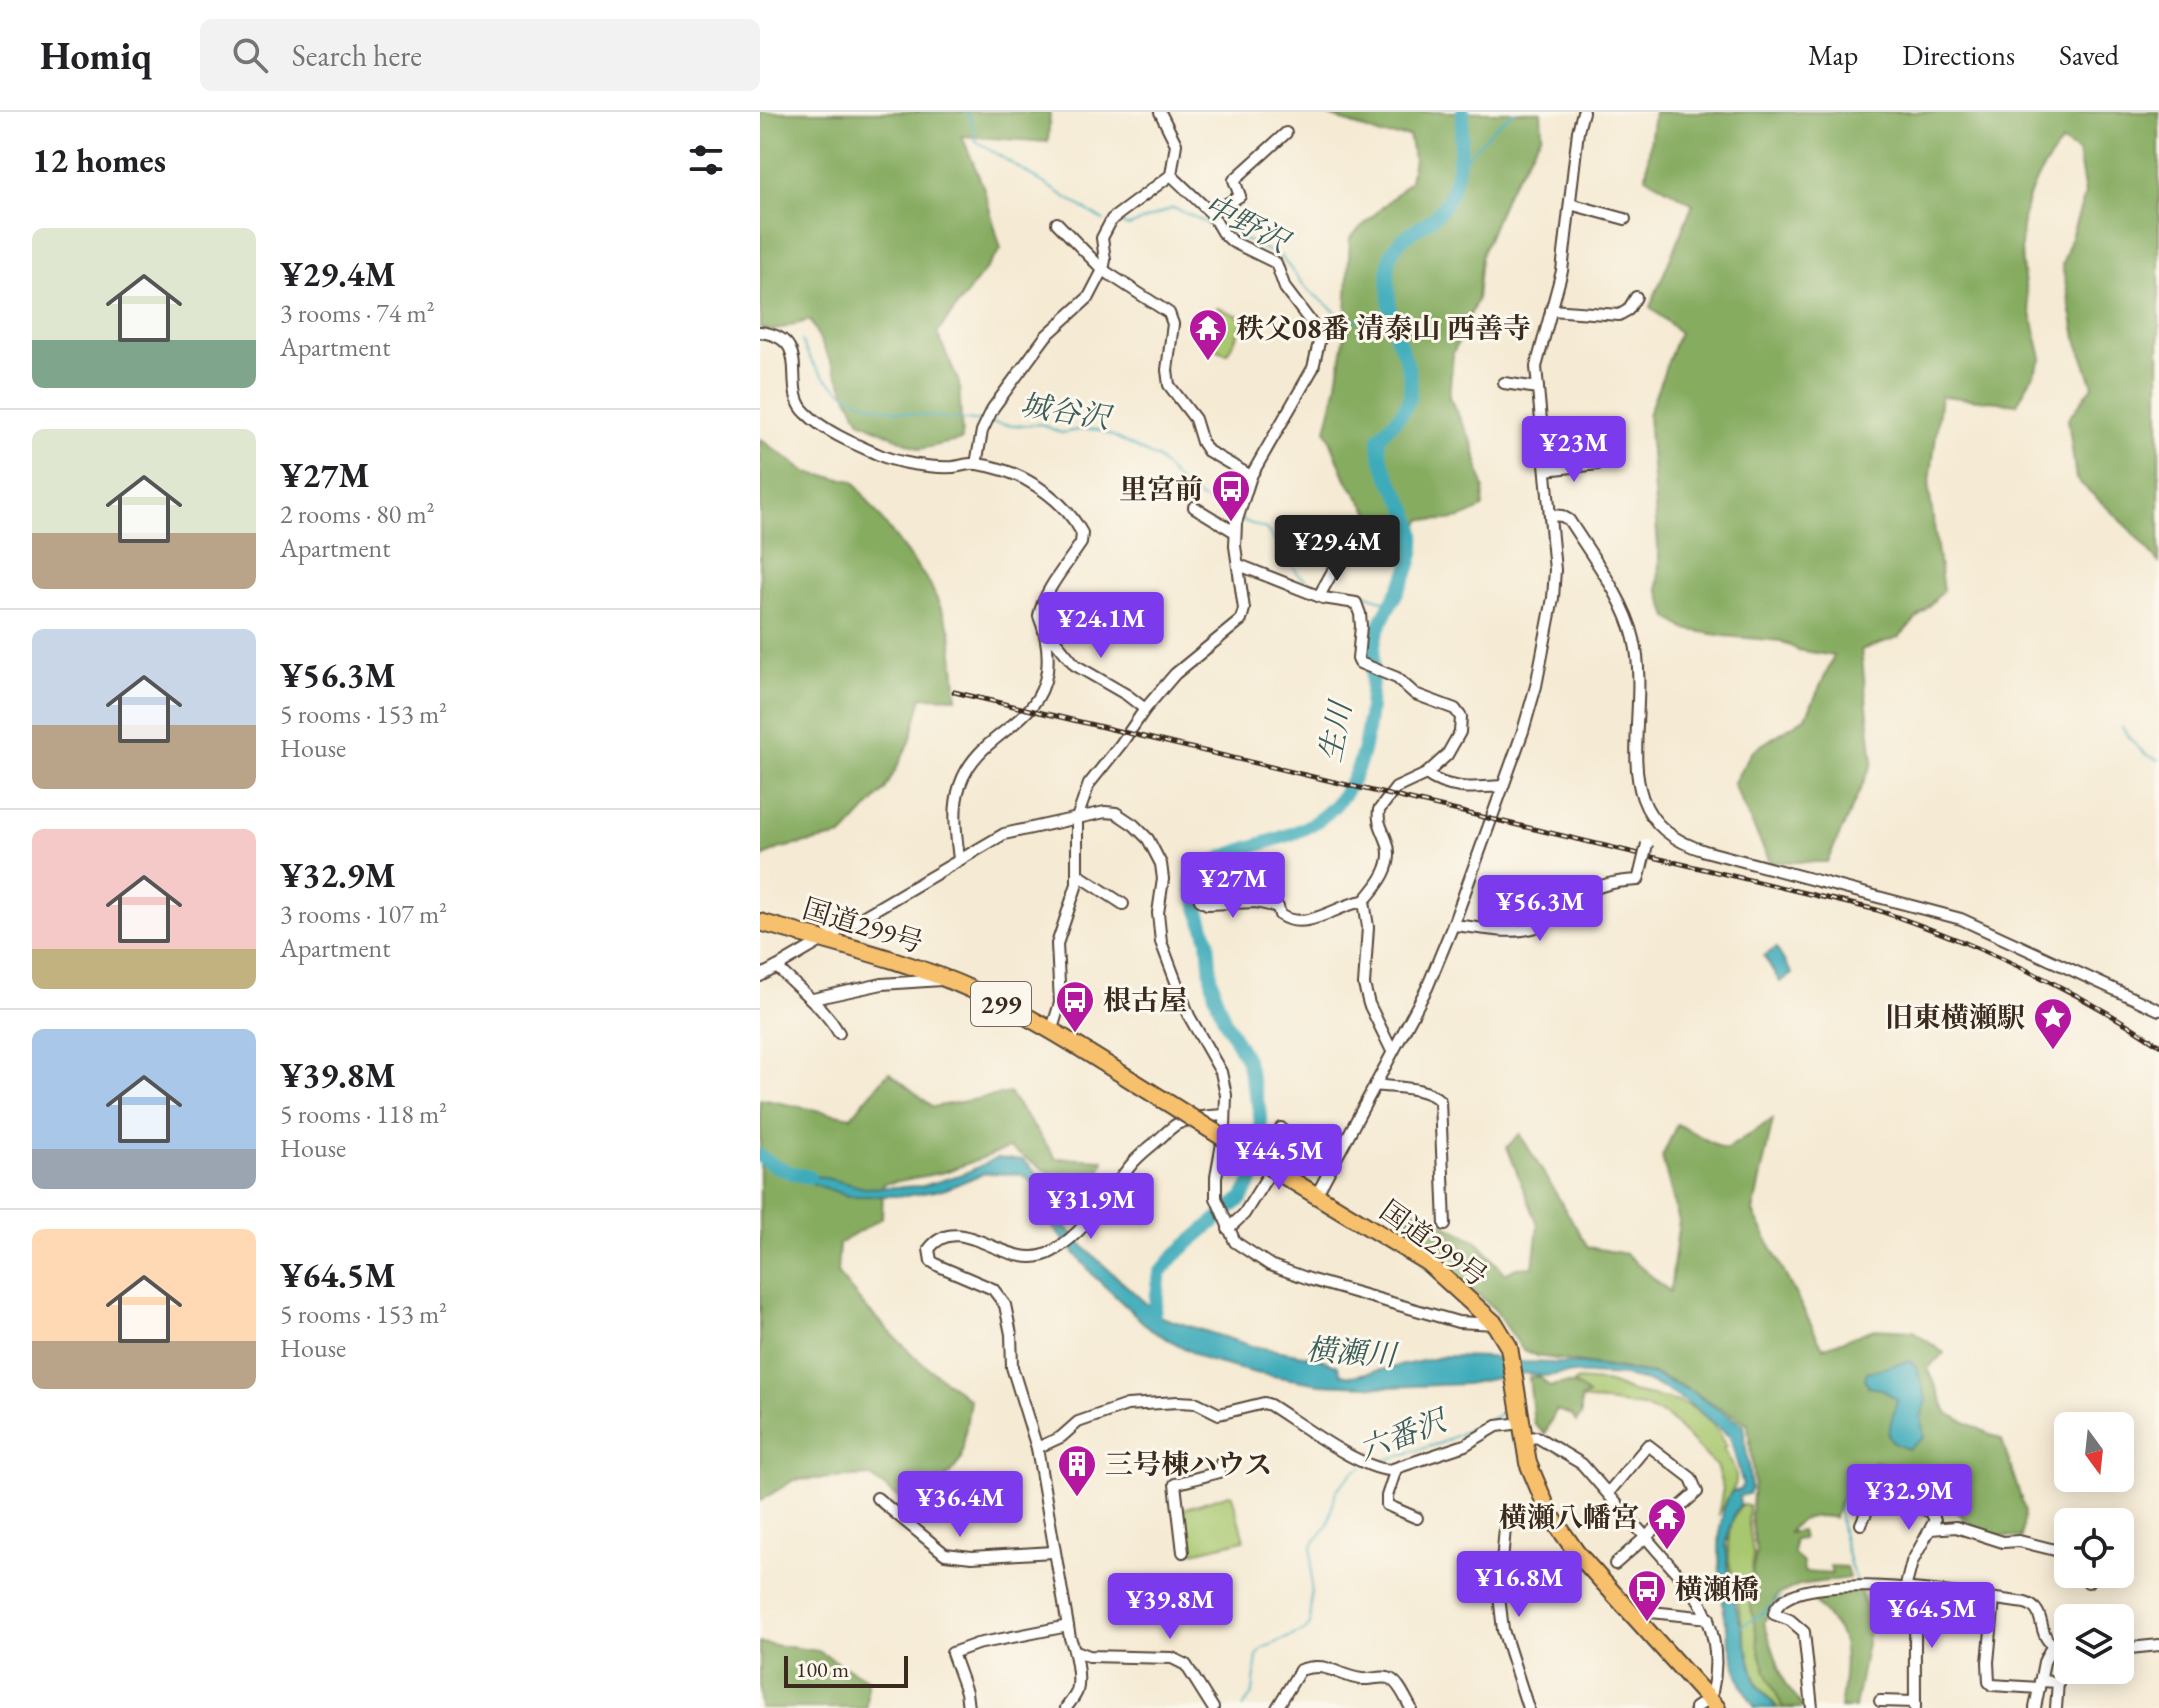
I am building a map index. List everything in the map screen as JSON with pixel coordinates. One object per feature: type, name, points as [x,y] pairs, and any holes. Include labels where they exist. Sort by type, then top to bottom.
[{"type":"highway","name":"国道299号","points":[[760,922],[949,979],[979,993],[1051,1032],[1428,1263],[1495,1324],[1509,1347],[1532,1477],[1554,1522],[1707,1705]]},
{"type":"street","points":[[976,462],[982,431],[993,408],[1046,336],[1089,297],[1103,270],[1102,238],[1112,219],[1171,175],[1176,144],[1160,112]]},
{"type":"street","points":[[1316,1196],[1427,988],[1453,925],[1536,686],[1553,598],[1555,559],[1538,388],[1538,355],[1562,271],[1578,131],[1583,112]]},
{"type":"street","points":[[1211,213],[1240,196],[1234,180],[1286,133]]},
{"type":"street","points":[[1051,1032],[1060,1003],[1057,944],[1077,884],[1077,818],[1089,784],[1175,674],[1241,620],[1244,609],[1237,523],[1251,476],[1303,389],[1313,368],[1319,342],[1313,325],[1285,288],[1276,263],[1233,242],[1222,232],[1211,213],[1171,175]]},
{"type":"street","points":[[1570,204],[1625,219]]},
{"type":"street","points":[[1057,223],[1103,270],[1169,313],[1173,324],[1167,370],[1169,385],[1195,419],[1208,451],[1251,476]]},
{"type":"street","points":[[1551,310],[1619,315],[1628,310],[1636,297]]},
{"type":"street","points":[[760,332],[775,334],[789,344],[797,395],[803,412],[819,423],[879,456],[950,467],[976,462],[1026,478],[1051,498],[1082,533],[1081,543],[1042,603],[1039,616],[1048,658],[1040,698],[1024,717],[986,746],[960,785],[955,812],[959,859]]},
{"type":"street","points":[[1504,383],[1538,388]]},
{"type":"street","points":[[1543,436],[1606,431]]},
{"type":"street","points":[[1546,470],[1598,464]]},
{"type":"street","points":[[1194,507],[1237,523]]},
{"type":"street","points":[[1551,515],[1569,520],[1627,617],[1638,671],[1639,788],[1654,822],[1674,840],[1689,847],[1984,927],[2159,1010]]},
{"type":"street","points":[[1319,596],[1331,575],[1344,538],[1356,524]]},
{"type":"street","points":[[1200,900],[1207,904],[1264,903],[1278,907],[1280,915],[1291,921],[1313,919],[1353,902],[1364,901],[1381,881],[1388,862],[1388,844],[1379,825],[1379,810],[1396,788],[1426,774],[1447,755],[1460,732],[1461,717],[1455,709],[1415,694],[1397,678],[1364,666],[1358,659],[1361,626],[1358,607],[1351,602],[1319,596],[1239,565]]},
{"type":"street","points":[[1043,626],[1075,665],[1145,709]]},
{"type":"street","points":[[1426,774],[1440,785],[1457,788],[1503,786]]},
{"type":"street","points":[[760,976],[1004,834],[1105,812],[1116,813],[1134,825],[1156,851],[1163,879],[1158,913],[1161,942],[1189,1016],[1221,1072],[1226,1095],[1216,1198],[1235,1242],[1248,1253],[1300,1276],[1458,1322],[1495,1324]]},
{"type":"street","points":[[1453,925],[1517,930],[1533,928],[1547,922],[1590,890],[1612,882],[1638,880],[1654,822]]},
{"type":"street","points":[[1077,874],[1123,904]]},
{"type":"street","points":[[1364,901],[1368,927],[1364,985],[1369,1004],[1392,1051]]},
{"type":"street","points":[[777,967],[829,1015],[839,1033]]},
{"type":"street","points":[[813,999],[882,984],[949,979]]},
{"type":"street","points":[[1375,1085],[1434,1094],[1440,1101],[1445,1225]]},
{"type":"street","points":[[1066,1708],[1076,1695],[1078,1685],[1076,1651],[1053,1552],[1037,1448],[1012,1367],[1011,1334],[1005,1305],[993,1289],[931,1261],[929,1249],[938,1237],[950,1233],[1040,1258],[1061,1245],[1098,1212],[1132,1163],[1175,1125],[1197,1117],[1225,1115]]},
{"type":"street","points":[[1226,1225],[1244,1214],[1277,1161],[1281,1128]]},
{"type":"street","points":[[1037,1448],[1061,1437],[1078,1422],[1127,1405],[1178,1402],[1197,1403],[1219,1414],[1264,1403],[1378,1468],[1396,1469],[1465,1445],[1497,1426],[1521,1425],[1575,1460],[1608,1493],[1695,1594],[1709,1618],[1714,1659],[1713,1685],[1707,1705]]},
{"type":"street","points":[[1608,1493],[1648,1445],[1691,1478],[1697,1492],[1615,1564]]},
{"type":"street","points":[[1183,1552],[1175,1484],[1213,1475],[1219,1472],[1221,1463]]},
{"type":"street","points":[[1396,1469],[1387,1505],[1417,1518]]},
{"type":"street","points":[[1861,1524],[1880,1482],[1893,1488],[1898,1500],[1931,1512],[1935,1520],[1905,1581],[1911,1590],[1917,1663],[1915,1705],[1880,1701]]},
{"type":"street","points":[[877,1498],[945,1554],[972,1557],[1053,1552]]},
{"type":"street","points":[[1931,1529],[1956,1527],[2003,1542],[2019,1541],[2054,1551]]},
{"type":"street","points":[[1505,1528],[1499,1596],[1503,1630],[1528,1708]]},
{"type":"street","points":[[1812,1708],[1804,1632],[1790,1620],[1776,1617],[1774,1611],[1778,1603],[1796,1592],[1858,1585],[2034,1606],[2039,1611],[2043,1634],[2053,1644],[2047,1654],[2035,1708]]},
{"type":"street","points":[[1994,1599],[1988,1657],[1989,1682],[1992,1685],[2058,1682],[2056,1708]]},
{"type":"street","points":[[1636,1618],[1651,1612],[1709,1618]]},
{"type":"street","points":[[968,1708],[966,1692],[952,1653],[977,1644],[1068,1626]]},
{"type":"street","points":[[2134,1648],[2159,1645]]},
{"type":"street","points":[[1076,1651],[1089,1656],[1172,1658],[1182,1662],[1213,1708]]},
{"type":"street","points":[[1277,1708],[1300,1670],[1307,1667],[1338,1670],[1364,1680],[1388,1678],[1396,1683],[1411,1708]]},
{"type":"green space","points":[[760,112],[1050,112],[1048,142],[962,136],[983,186],[1001,249],[937,333],[959,383],[962,440],[920,449],[860,421],[810,320],[772,331],[760,328]]},
{"type":"green space","points":[[1319,112],[1541,112],[1542,134],[1506,195],[1481,256],[1477,300],[1453,353],[1449,397],[1473,444],[1484,490],[1483,507],[1454,519],[1422,519],[1404,552],[1390,556],[1382,530],[1346,479],[1326,430],[1345,333],[1350,238],[1410,181],[1414,159],[1409,136],[1381,135]]},
{"type":"green space","points":[[1654,112],[2159,112],[2159,563],[2126,525],[2076,479],[2068,419],[2093,386],[2076,337],[2062,265],[2085,194],[2078,152],[2062,142],[2032,189],[2022,231],[2023,274],[2042,358],[2017,404],[1941,396],[1929,489],[1943,591],[1899,637],[1861,650],[1873,762],[1827,862],[1770,862],[1733,784],[1752,751],[1806,717],[1834,656],[1798,650],[1781,641],[1685,629],[1668,617],[1658,588],[1659,559],[1648,415],[1679,332],[1650,307],[1693,204],[1646,177]]},
{"type":"green space","points":[[1217,307],[1246,319],[1227,354],[1201,342]]},
{"type":"green space","points":[[760,439],[808,473],[853,481],[930,584],[951,631],[957,698],[922,697],[910,742],[885,790],[842,836],[781,848],[760,858]]},
{"type":"green space","points":[[889,1072],[933,1107],[1009,1093],[1056,1158],[1104,1160],[1092,1199],[1009,1148],[945,1172],[883,1184],[882,1218],[839,1244],[837,1273],[866,1308],[917,1359],[970,1400],[961,1460],[918,1513],[870,1476],[794,1480],[760,1501],[760,1099],[851,1117]]},
{"type":"green space","points":[[1773,1119],[1753,1212],[1823,1348],[1874,1329],[1913,1331],[1944,1353],[1928,1368],[1947,1413],[2002,1440],[2025,1511],[2021,1538],[1983,1533],[1931,1491],[1920,1477],[1874,1461],[1870,1469],[1859,1472],[1839,1502],[1835,1518],[1822,1516],[1797,1523],[1789,1533],[1801,1531],[1803,1539],[1794,1540],[1794,1554],[1803,1563],[1804,1572],[1832,1574],[1830,1566],[1846,1567],[1849,1578],[1799,1585],[1777,1595],[1764,1623],[1785,1684],[1804,1708],[1783,1708],[1760,1653],[1749,1596],[1756,1551],[1751,1517],[1754,1484],[1748,1424],[1655,1374],[1537,1356],[1522,1349],[1495,1310],[1400,1224],[1416,1210],[1477,1241],[1505,1274],[1516,1268],[1533,1267],[1538,1225],[1507,1147],[1520,1134],[1588,1247],[1626,1254],[1670,1292],[1679,1221],[1662,1157],[1677,1124],[1725,1150]]},
{"type":"green space","points":[[1529,1377],[1540,1377],[1550,1387],[1570,1384],[1588,1395],[1581,1399],[1581,1416],[1576,1422],[1572,1415],[1556,1410],[1545,1434],[1534,1424]]},
{"type":"green space","points":[[1577,1380],[1609,1383],[1632,1392],[1676,1401],[1709,1420],[1726,1446],[1723,1449],[1736,1476],[1733,1489],[1718,1516],[1723,1488],[1716,1466],[1666,1415],[1643,1407],[1581,1399],[1588,1395],[1574,1383]]},
{"type":"green space","points":[[1232,1495],[1244,1540],[1189,1553],[1183,1509]]},
{"type":"green space","points":[[1742,1505],[1749,1506],[1753,1553],[1751,1607],[1777,1679],[1799,1708],[1778,1708],[1752,1672],[1729,1561],[1731,1524]]},
{"type":"green space","points":[[1860,1590],[1871,1621],[1855,1708],[1840,1708],[1844,1669],[1842,1639],[1811,1597]]},
{"type":"green space","points":[[760,1643],[818,1651],[867,1679],[867,1708],[760,1708]]},
{"type":"water","points":[[1776,948],[1792,974],[1780,982],[1764,956]]},
{"type":"water","points":[[997,1158],[1023,1160],[1049,1185],[1052,1212],[1087,1250],[1161,1317],[1252,1346],[1320,1358],[1338,1366],[1341,1374],[1352,1376],[1446,1356],[1584,1364],[1654,1375],[1688,1390],[1743,1425],[1751,1488],[1749,1494],[1739,1496],[1740,1505],[1726,1543],[1730,1585],[1757,1685],[1777,1708],[1755,1708],[1745,1691],[1734,1662],[1724,1613],[1720,1532],[1731,1492],[1740,1490],[1743,1485],[1730,1437],[1694,1407],[1665,1389],[1624,1376],[1568,1373],[1544,1376],[1524,1373],[1466,1384],[1388,1387],[1320,1384],[1255,1373],[1206,1360],[1151,1330],[1094,1276],[1050,1224],[1035,1184],[1021,1174],[984,1173],[946,1189],[906,1196],[848,1196],[777,1171],[822,1177],[865,1188],[923,1186],[963,1174]]},
{"type":"water","points":[[1910,1361],[1916,1366],[1927,1401],[1921,1417],[1924,1437],[1908,1449],[1893,1443],[1888,1434],[1897,1400],[1882,1389],[1869,1387],[1865,1379],[1867,1372]]},
{"type":"waterway","name":"中野沢","points":[[966,112],[976,141],[1104,221]]},
{"type":"waterway","name":"生川","points":[[1153,1320],[1160,1273],[1177,1253],[1242,1198],[1253,1179],[1262,1136],[1259,1108],[1247,1061],[1215,995],[1208,940],[1192,879],[1223,858],[1295,833],[1311,824],[1340,799],[1358,768],[1367,733],[1376,636],[1406,575],[1414,549],[1412,522],[1380,453],[1379,439],[1402,412],[1408,401],[1411,382],[1391,314],[1388,283],[1390,257],[1398,244],[1444,206],[1458,167],[1463,112]]},
{"type":"waterway","points":[[1460,164],[1497,125],[1514,112]]},
{"type":"waterway","name":"中野沢","points":[[1115,223],[1129,226],[1173,208],[1215,229]]},
{"type":"waterway","name":"中野沢","points":[[1229,232],[1281,257],[1307,289],[1344,318],[1393,325]]},
{"type":"waterway","name":"城谷沢","points":[[802,341],[815,366],[832,384],[853,397],[903,412],[982,422]]},
{"type":"waterway","name":"城谷沢","points":[[992,423],[1014,426],[1041,424],[1061,433],[1099,430],[1158,459],[1185,489],[1232,516]]},
{"type":"waterway","name":"城谷沢","points":[[1241,520],[1266,529],[1299,575],[1318,588]]},
{"type":"waterway","name":"城谷沢","points":[[1327,592],[1363,593],[1391,604]]},
{"type":"waterway","points":[[2122,727],[2142,751],[2159,760]]},
{"type":"waterway","name":"横瀬川","points":[[760,1156],[783,1170],[809,1177]]},
{"type":"waterway","name":"六番沢","points":[[1376,1463],[1441,1443],[1513,1405]]},
{"type":"waterway","name":"六番沢","points":[[1243,1708],[1253,1692],[1257,1656],[1263,1648],[1304,1631],[1310,1625],[1312,1546],[1328,1525],[1336,1491],[1362,1467]]},
{"type":"waterway","points":[[1857,1582],[1844,1541],[1840,1508],[1841,1501],[1860,1473],[1868,1471]]},
{"type":"waterway","points":[[1741,1626],[1759,1616],[1781,1597]]},
{"type":"railway","points":[[954,692],[1877,910],[2023,968],[2092,1004],[2159,1045]]},
{"type":"place","name":"秩父08番 清泰山 西善寺","points":[[1208,362]]},
{"type":"place","name":"里宮前","points":[[1231,523]]},
{"type":"place","name":"根古屋","points":[[1075,1034]]},
{"type":"place","name":"旧東横瀬駅","points":[[2053,1051]]},
{"type":"place","name":"三号棟ハウス","points":[[1077,1498]]},
{"type":"place","name":"横瀬八幡宮","points":[[1667,1551]]},
{"type":"place","name":"横瀬橋","points":[[1647,1623]]}]
